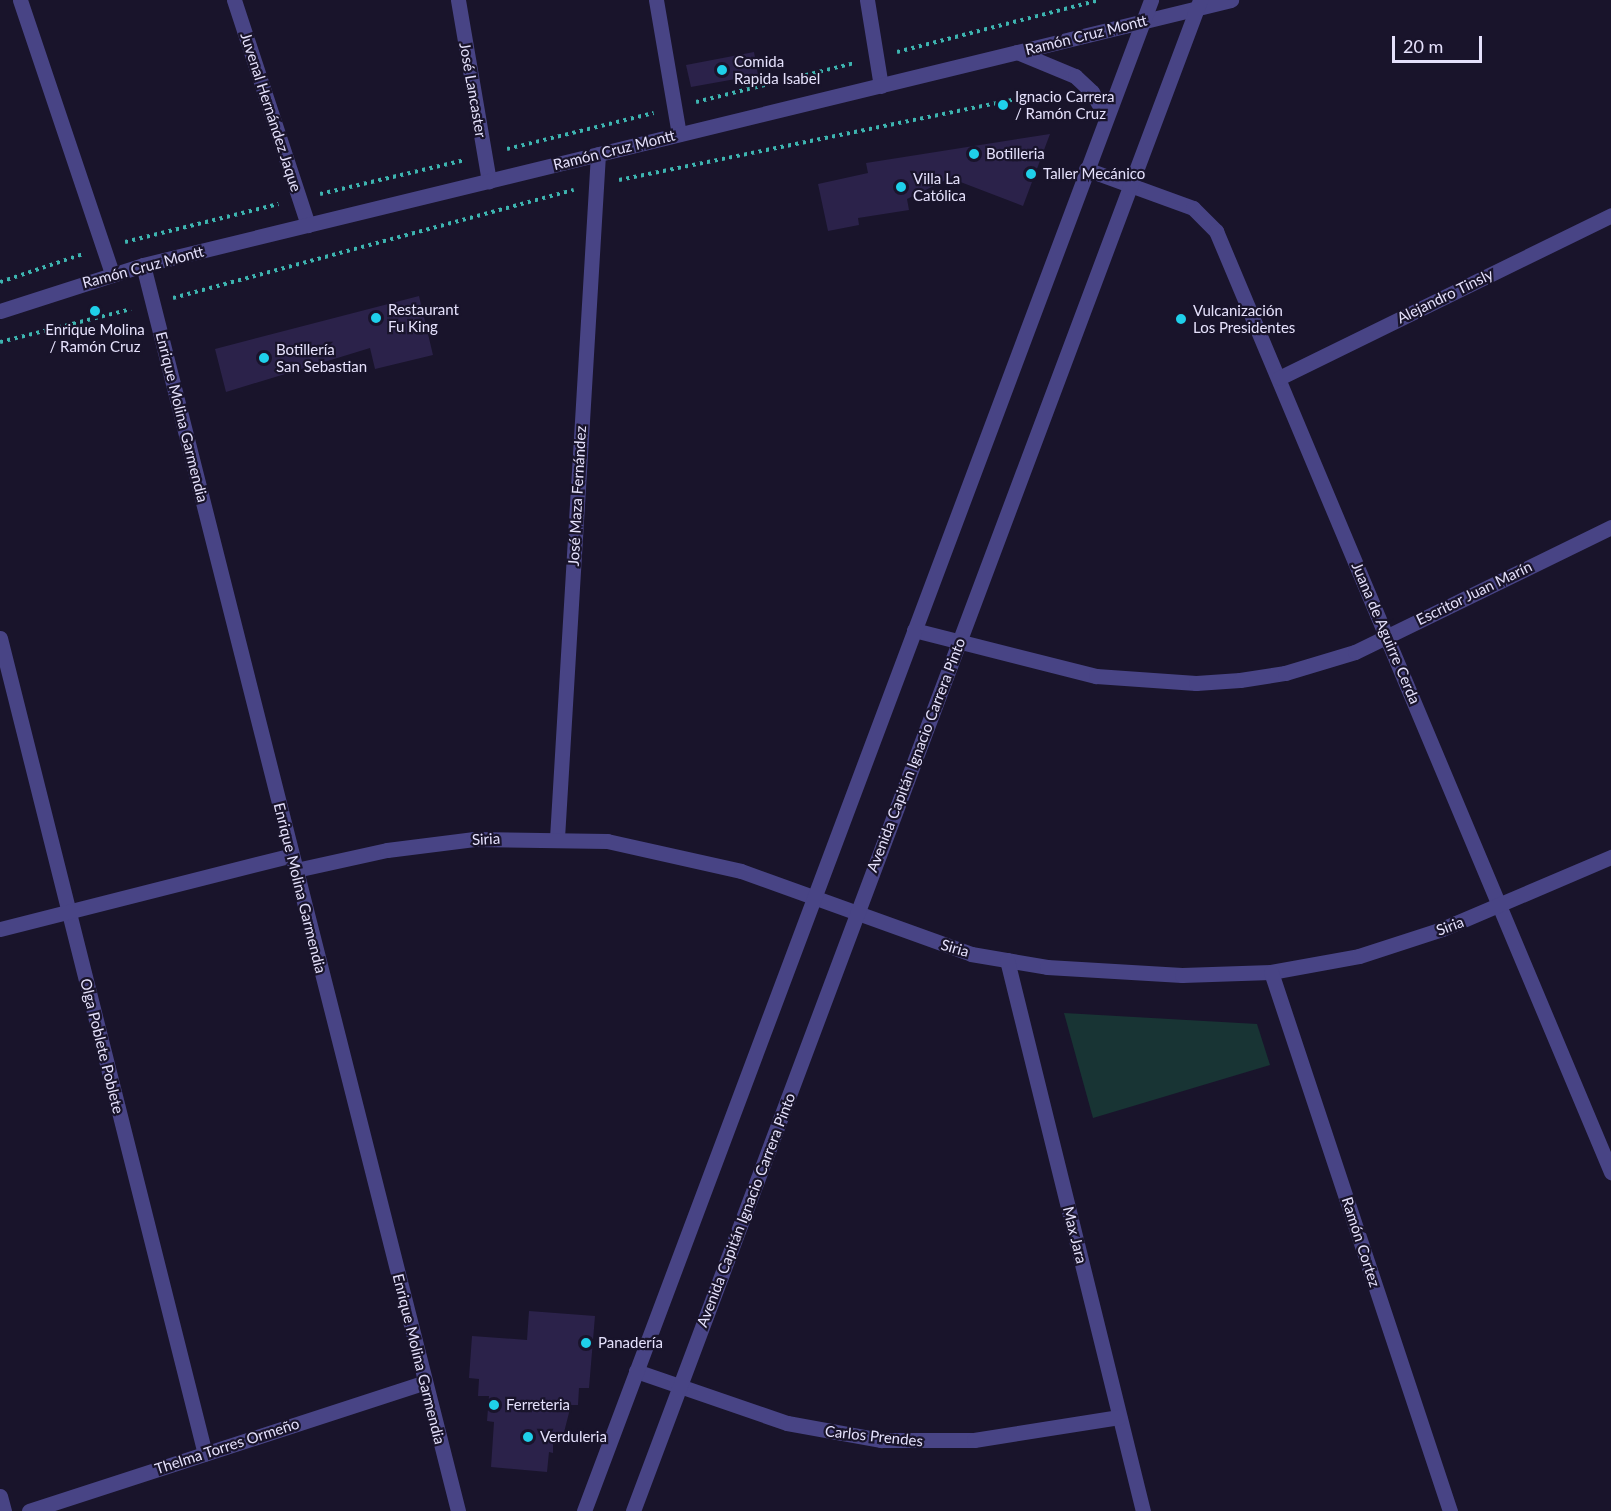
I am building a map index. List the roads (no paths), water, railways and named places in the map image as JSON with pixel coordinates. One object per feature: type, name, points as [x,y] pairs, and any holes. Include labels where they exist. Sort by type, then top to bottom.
[{"type":"street","points":[[20,0],[112,274]]},
{"type":"street","name":"Juvenal Hernández Jaque","points":[[234,0],[308,225]]},
{"type":"street","name":"José Lancaster","points":[[458,0],[489,181]]},
{"type":"street","points":[[656,0],[679,135]]},
{"type":"street","points":[[867,0],[881,86]]},
{"type":"street","points":[[584,1511],[1151,0]]},
{"type":"street","name":"Ramón Cruz Montt","points":[[0,311],[143,265],[1141,22],[1198,4],[1231,0]]},
{"type":"street","name":"Avenida Capitán Ignacio Carrera Pinto","points":[[633,1511],[1198,4]]},
{"type":"street","points":[[1017,52],[1075,76],[1092,92],[1106,117]]},
{"type":"street","name":"José Maza Fernández","points":[[557,838],[598,154]]},
{"type":"street","name":"Juana de Aguirre Cerda","points":[[1086,169],[1192,208],[1216,231],[1388,636],[1611,1172]]},
{"type":"street","name":"Alejandro Tinsly","points":[[1279,378],[1611,215]]},
{"type":"street","name":"Enrique Molina Garmendia","points":[[143,265],[458,1511]]},
{"type":"street","name":"Escritor Juan Marín","points":[[914,630],[1096,676],[1196,683],[1285,673],[1355,652],[1611,527]]},
{"type":"street","name":"Olga Poblete Poblete","points":[[0,638],[205,1454]]},
{"type":"street","name":"Siria","points":[[0,929],[294,863],[433,843],[557,838],[617,843],[705,860],[937,943],[1007,960],[1136,973],[1271,972],[1367,954],[1499,906],[1611,857]]},
{"type":"street","name":"Max Jara","points":[[1007,960],[1143,1511]]},
{"type":"street","name":"Ramón Cortez","points":[[1271,972],[1450,1511]]},
{"type":"street","name":"Carlos Prendes","points":[[636,1371],[787,1423],[881,1440],[974,1440],[1119,1417]]},
{"type":"street","name":"Thelma Torres Ormeño","points":[[29,1511],[425,1382]]},
{"type":"street","points":[[0,1496],[4,1511]]},
{"type":"place","name":"Comida Rapida Isabel","points":[[722,70]]},
{"type":"place","name":"Ignacio Carrera / Ramón Cruz","points":[[1003,105]]},
{"type":"place","name":"Botilleria","points":[[974,154]]},
{"type":"place","name":"Taller Mecánico","points":[[1031,174]]},
{"type":"place","name":"Villa La Católica","points":[[901,187]]},
{"type":"place","name":"Enrique Molina / Ramón Cruz","points":[[95,311]]},
{"type":"place","name":"Restaurant Fu King","points":[[376,318]]},
{"type":"place","name":"Vulcanización Los Presidentes","points":[[1181,319]]},
{"type":"place","name":"Botillería San Sebastian","points":[[264,358]]},
{"type":"place","name":"Panadería","points":[[586,1343]]},
{"type":"place","name":"Ferreteria","points":[[494,1405]]},
{"type":"place","name":"Verduleria","points":[[528,1437]]}]
